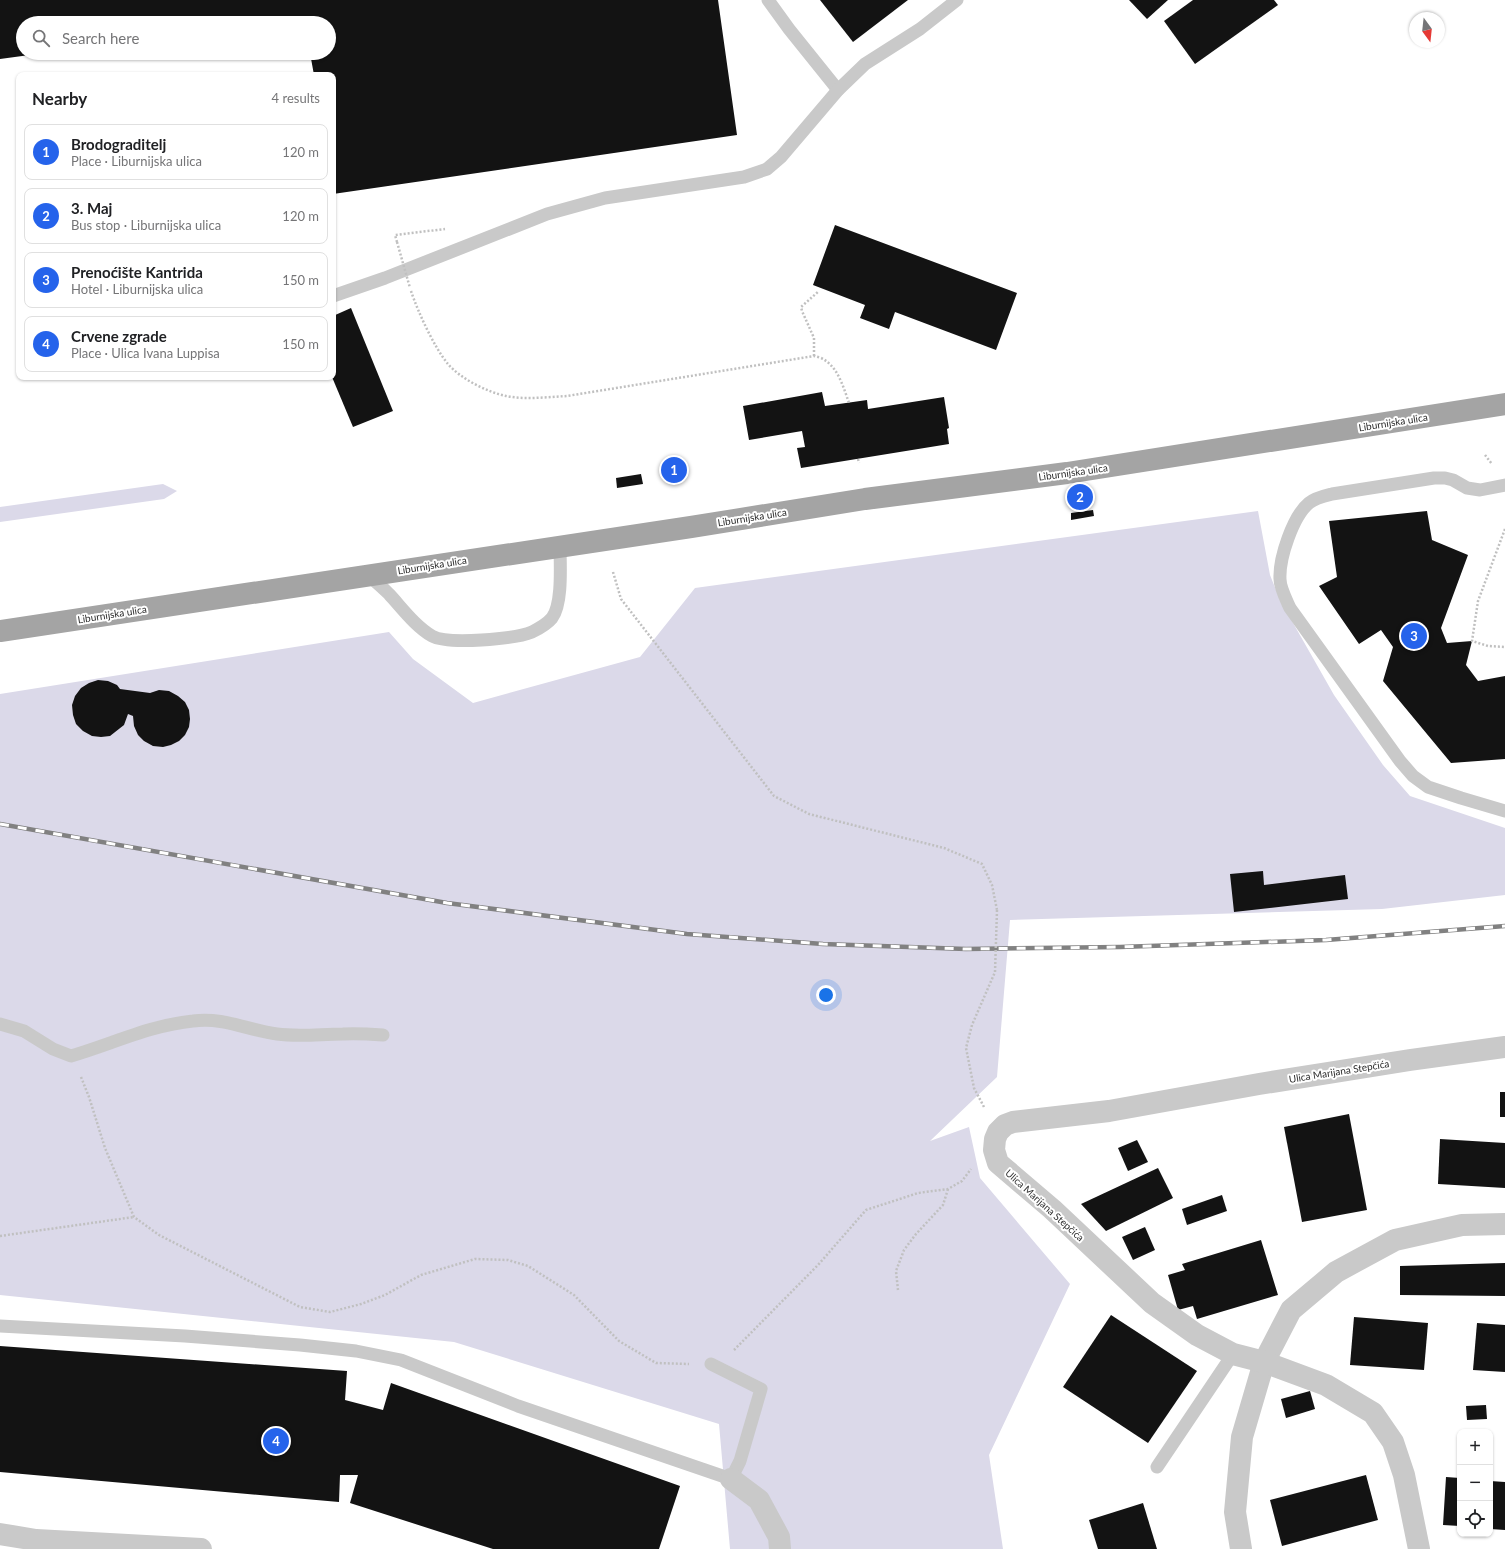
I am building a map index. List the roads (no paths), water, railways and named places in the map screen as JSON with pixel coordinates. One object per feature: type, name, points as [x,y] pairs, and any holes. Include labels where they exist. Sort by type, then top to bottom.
[{"type":"main road","name":"Liburnijska ulica","points":[[0,631],[865,499],[1067,474],[1505,404]]},
{"type":"street","name":"Ulica Marijana Stepčića","points":[[1419,1549],[1404,1476],[1394,1442],[1373,1413],[1326,1385],[1264,1362],[1233,1354],[1197,1335],[1152,1303],[1052,1209],[998,1163],[994,1150],[995,1139],[998,1132],[1005,1125],[1013,1122],[1109,1111],[1259,1084],[1410,1060],[1505,1047]]},
{"type":"street","points":[[1241,1549],[1235,1512],[1242,1437],[1264,1362],[1291,1310],[1336,1272],[1395,1240],[1462,1225],[1505,1224]]},
{"type":"street","points":[[731,1479],[759,1500],[779,1536],[780,1549]]},
{"type":"street","points":[[0,1534],[36,1540],[201,1549]]},
{"type":"lane","points":[[768,0],[789,29],[838,90]]},
{"type":"lane","points":[[336,295],[385,278],[547,214],[605,198],[744,177],[767,169],[781,158],[838,90],[865,64],[920,28],[957,0]]},
{"type":"lane","points":[[1505,485],[1480,490],[1467,488],[1453,480],[1434,478],[1332,494],[1319,498],[1310,502],[1301,511],[1294,524],[1282,562],[1280,580],[1290,608],[1400,761],[1413,776],[1428,787],[1505,811]]},
{"type":"lane","points":[[368,575],[388,593],[417,624],[432,636],[441,640],[456,641],[504,638],[531,632],[551,618],[558,601],[560,546]]},
{"type":"lane","points":[[0,1024],[24,1030],[53,1049],[71,1056],[163,1026],[193,1020],[214,1020],[276,1034],[301,1036],[343,1034],[383,1035]]},
{"type":"lane","points":[[0,1326],[185,1336],[300,1345],[356,1351],[401,1360],[518,1406],[731,1479],[740,1460],[761,1389],[711,1364]]},
{"type":"lane","points":[[1157,1467],[1233,1354]]},
{"type":"railway","points":[[0,824],[447,903],[687,934],[823,944],[966,949],[1120,947],[1326,940],[1505,926]]},
{"type":"place","name":"Brodograditelj","points":[[674,470]]},
{"type":"place","name":"3. Maj","points":[[1080,497]]},
{"type":"place","name":"Prenoćište Kantrida","points":[[1414,636]]},
{"type":"place","name":"Crvene zgrade","points":[[276,1441]]}]
